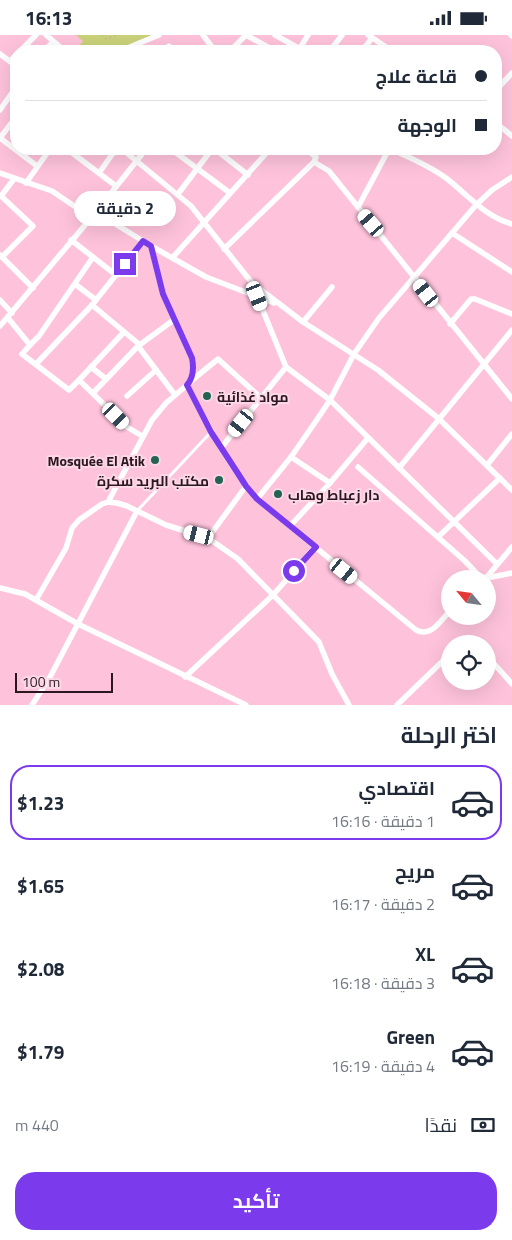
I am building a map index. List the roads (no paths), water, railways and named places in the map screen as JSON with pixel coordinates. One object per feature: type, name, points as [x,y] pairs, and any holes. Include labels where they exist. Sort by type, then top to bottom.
[{"type":"street","points":[[26,45],[36,35]]},
{"type":"street","points":[[46,35],[57,45]]},
{"type":"street","points":[[135,45],[160,35]]},
{"type":"street","points":[[202,35],[210,45]]},
{"type":"street","points":[[236,45],[246,35],[264,45]]},
{"type":"street","points":[[275,35],[293,45]]},
{"type":"street","points":[[370,36],[383,45]]},
{"type":"street","points":[[50,45],[53,42]]},
{"type":"street","points":[[0,54],[10,61]]},
{"type":"street","points":[[502,84],[512,73]]},
{"type":"street","points":[[0,110],[10,96]]},
{"type":"street","points":[[10,125],[0,138],[10,146]]},
{"type":"street","points":[[502,128],[512,136]]},
{"type":"street","points":[[22,155],[37,167]]},
{"type":"street","points":[[26,183],[46,155]]},
{"type":"street","points":[[75,155],[116,186]]},
{"type":"street","points":[[99,173],[112,155]]},
{"type":"street","points":[[130,155],[191,206],[252,283],[303,322],[378,370],[438,418],[512,490]]},
{"type":"street","points":[[0,326],[96,212],[141,155]]},
{"type":"street","points":[[178,155],[230,193]]},
{"type":"street","points":[[178,194],[208,155]]},
{"type":"street","points":[[221,155],[248,175]]},
{"type":"street","points":[[173,257],[265,155]]},
{"type":"street","points":[[224,249],[314,162],[316,157],[314,155]]},
{"type":"street","points":[[358,207],[387,155]]},
{"type":"street","points":[[402,155],[442,175],[476,205],[503,221],[512,224]]},
{"type":"street","points":[[314,162],[329,171],[512,399]]},
{"type":"street","points":[[0,173],[52,191],[83,212],[96,212],[206,277],[281,306]]},
{"type":"street","points":[[257,499],[292,457],[330,400],[354,355],[379,318],[476,205],[492,190],[512,177]]},
{"type":"street","points":[[14,179],[1,196],[33,226],[1,256],[33,288]]},
{"type":"street","points":[[452,233],[512,272]]},
{"type":"street","points":[[71,240],[116,275]]},
{"type":"street","points":[[36,364],[94,302],[143,241]]},
{"type":"street","points":[[151,246],[163,294],[194,365],[193,375],[188,384]]},
{"type":"street","points":[[93,257],[39,335],[22,354],[69,390],[124,332]]},
{"type":"street","points":[[75,283],[139,346],[175,395]]},
{"type":"street","points":[[303,322],[332,287]]},
{"type":"street","points":[[257,296],[286,367],[330,400],[453,523],[497,564]]},
{"type":"street","points":[[450,324],[471,299],[512,314]]},
{"type":"street","points":[[0,300],[30,345]]},
{"type":"street","points":[[93,393],[139,346],[175,319]]},
{"type":"street","points":[[399,468],[438,418],[511,334]]},
{"type":"street","points":[[36,600],[66,549],[68,538],[75,524],[108,502],[142,437],[159,410],[175,395],[218,359],[261,398]]},
{"type":"street","points":[[91,367],[106,379]]},
{"type":"street","points":[[221,448],[286,367]]},
{"type":"street","points":[[127,396],[156,370]]},
{"type":"street","points":[[79,380],[127,427],[142,437]]},
{"type":"street","points":[[188,384],[211,432],[246,486],[257,499],[416,630],[423,633],[428,632],[441,621]]},
{"type":"street","points":[[487,465],[512,434]]},
{"type":"street","points":[[290,526],[368,438]]},
{"type":"street","points":[[292,457],[330,483]]},
{"type":"street","points":[[358,467],[474,570]]},
{"type":"street","points":[[438,537],[500,478]]},
{"type":"street","points":[[208,538],[246,486]]},
{"type":"street","points":[[108,502],[117,503],[166,525],[208,538],[238,559],[319,642],[332,674],[349,705]]},
{"type":"street","points":[[32,705],[50,677],[137,511]]},
{"type":"street","points":[[185,677],[273,595],[316,547]]},
{"type":"street","points":[[492,570],[512,547]]},
{"type":"street","points":[[496,576],[512,573]]},
{"type":"street","points":[[0,590],[10,590],[25,594],[78,624],[242,704]]},
{"type":"street","points":[[397,705],[441,663]]},
{"type":"street","points":[[496,666],[512,684]]},
{"type":"lane","points":[[137,511],[211,432]]},
{"type":"place","name":"مواد غذائية","points":[[207,396]]},
{"type":"place","name":"Mosquée El Atik","points":[[155,460]]},
{"type":"place","name":"مكتب البريد سكرة","points":[[219,480]]},
{"type":"place","name":"دار زعباط وهاب","points":[[278,494]]}]
